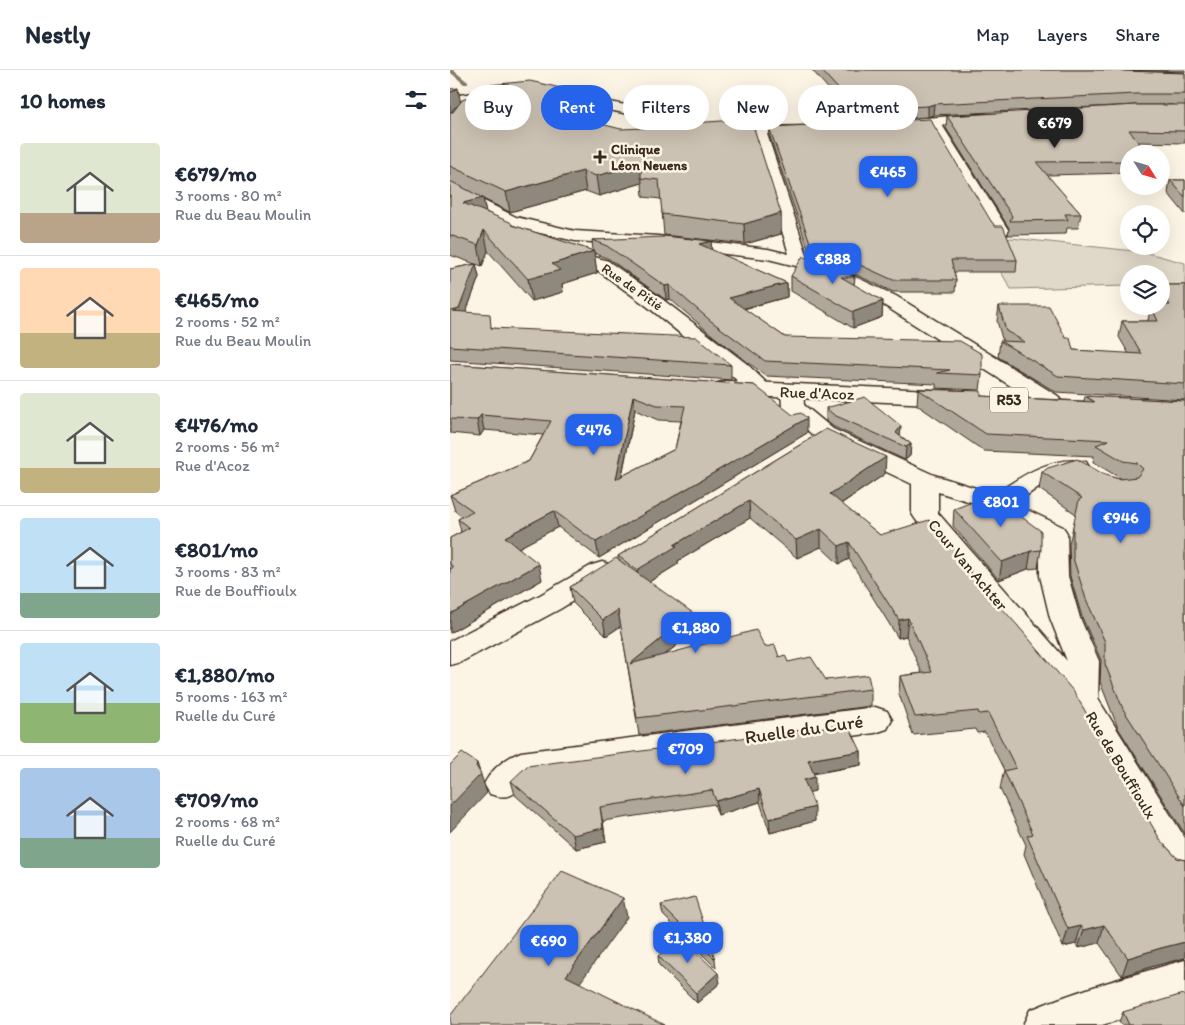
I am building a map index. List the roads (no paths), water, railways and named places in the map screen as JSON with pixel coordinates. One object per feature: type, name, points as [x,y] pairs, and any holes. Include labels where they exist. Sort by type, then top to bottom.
[{"type":"street","points":[[613,107],[631,110],[704,132],[798,130]]},
{"type":"street","points":[[918,122],[996,118]]},
{"type":"street","points":[[934,121],[1000,231]]},
{"type":"street","points":[[759,131],[800,262]]},
{"type":"street","points":[[450,190],[484,210],[511,221],[575,236],[677,243],[768,254],[800,262]]},
{"type":"street","name":"Rue de Pitié","points":[[465,219],[602,265],[739,368],[764,391]]},
{"type":"street","points":[[551,249],[575,236]]},
{"type":"street","name":"R53","points":[[800,262],[818,266],[889,300],[1060,402],[1011,400]]},
{"type":"street","name":"Rue d'Acoz","points":[[705,387],[764,391],[972,398]]},
{"type":"street","points":[[792,392],[794,406],[826,434],[925,480]]},
{"type":"street","points":[[801,450],[826,434]]},
{"type":"street","points":[[997,505],[1035,478],[1070,467],[1082,468],[1099,478]]},
{"type":"street","name":"Rue de Bouffioulx","points":[[925,480],[983,498],[1053,533],[1054,576],[1065,618],[1083,661],[1082,700],[1169,847],[1185,863]]},
{"type":"street","name":"Cour Van Achter","points":[[925,480],[925,514],[1082,700]]},
{"type":"street","points":[[450,654],[550,602],[626,556]]},
{"type":"street","name":"Ruelle du Curé","points":[[502,784],[521,766],[875,720]]},
{"type":"street","points":[[1045,1025],[1090,1008],[1185,980]]},
{"type":"waterway","points":[[450,70],[466,83]]},
{"type":"place","name":"Clinique Léon Neuens","points":[[600,157]]}]
